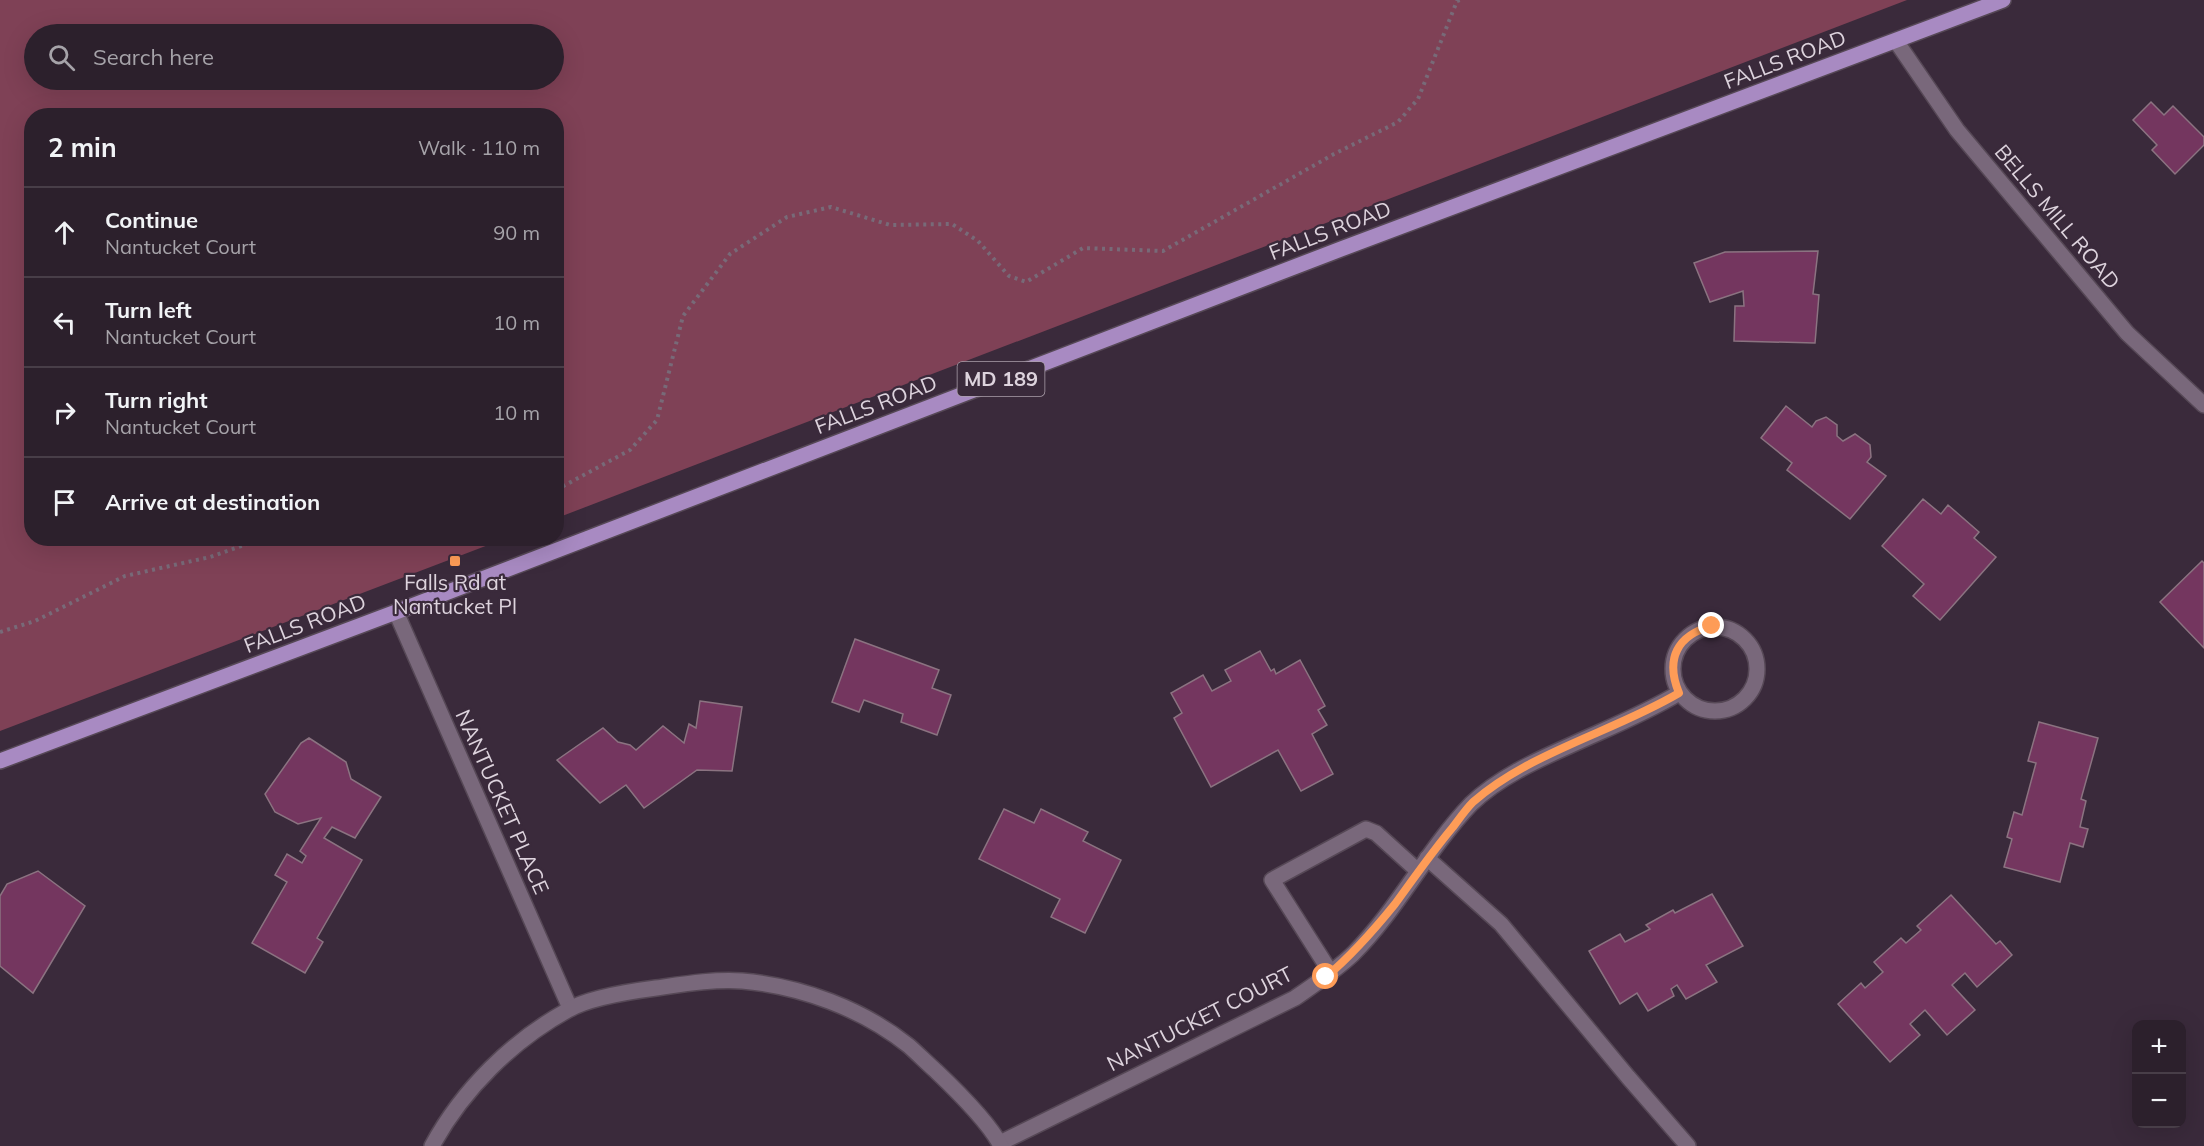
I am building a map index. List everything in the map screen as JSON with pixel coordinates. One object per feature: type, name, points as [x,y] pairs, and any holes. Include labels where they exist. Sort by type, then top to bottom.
[{"type":"main road","name":"FALLS ROAD","points":[[0,761],[2003,0]]},
{"type":"street","name":"BELLS MILL ROAD","points":[[1896,40],[1957,130],[2120,324],[2204,405]]},
{"type":"street","name":"NANTUCKET PLACE","points":[[396,612],[570,1008]]},
{"type":"street","points":[[1712,626],[1727,628],[1740,634],[1750,645],[1757,659],[1757,674],[1754,688],[1745,700],[1732,708],[1718,711],[1703,710],[1689,703],[1679,693],[1673,679],[1673,664],[1676,650],[1685,638],[1697,630],[1712,626]]},
{"type":"street","name":"NANTUCKET COURT","points":[[1001,1144],[1295,998],[1331,973],[1354,953],[1472,803],[1507,778],[1538,760],[1652,709],[1679,693]]},
{"type":"street","points":[[1331,973],[1272,880],[1366,830],[1376,833],[1418,871]]},
{"type":"street","points":[[1427,858],[1501,924],[1628,1077],[1689,1146]]},
{"type":"street","points":[[432,1146],[445,1123],[472,1088],[499,1060],[528,1036],[570,1008],[627,992],[741,981],[786,988],[823,999],[861,1015],[908,1046],[959,1093],[1001,1144]]},
{"type":"path","points":[[564,486],[630,450],[657,420],[684,316],[730,254],[787,217],[831,207],[890,225],[952,225],[978,241],[1009,276],[1026,282],[1083,248],[1163,251],[1334,154],[1398,122],[1418,99],[1437,47],[1457,1],[1460,0]]},
{"type":"path","points":[[0,632],[34,621],[125,576],[210,557],[241,546]]},
{"type":"shaded area","points":[[0,0],[1907,0],[564,515],[564,108],[24,108],[24,546],[486,546],[0,731]]},
{"type":"building","points":[[2151,102],[2164,115],[2173,106],[2204,137],[2204,145],[2175,174],[2152,150],[2157,145],[2133,120]]},
{"type":"building","points":[[1818,251],[1813,294],[1819,295],[1815,343],[1734,341],[1735,306],[1744,306],[1743,291],[1710,302],[1694,263],[1725,252]]},
{"type":"building","points":[[1786,406],[1812,427],[1816,421],[1826,417],[1837,425],[1837,436],[1843,441],[1855,434],[1870,445],[1871,457],[1867,462],[1886,476],[1850,519],[1787,470],[1792,463],[1761,438]]},
{"type":"building","points":[[1923,499],[1941,514],[1948,505],[1979,532],[1974,538],[1996,557],[1940,620],[1913,596],[1924,584],[1882,546]]},
{"type":"building","points":[[2202,561],[2204,563],[2204,648],[2160,602]]},
{"type":"building","points":[[855,639],[939,670],[932,688],[951,695],[937,735],[901,722],[903,714],[864,700],[859,712],[832,702]]},
{"type":"building","points":[[1260,651],[1271,671],[1274,669],[1276,674],[1300,660],[1325,706],[1318,710],[1327,725],[1312,734],[1333,774],[1301,791],[1278,750],[1211,787],[1174,718],[1182,713],[1171,693],[1203,675],[1212,691],[1231,681],[1225,670]]},
{"type":"building","points":[[700,701],[742,707],[732,771],[697,770],[644,808],[626,785],[600,803],[557,760],[603,728],[618,742],[630,745],[636,750],[663,726],[684,743],[689,724],[696,728]]},
{"type":"building","points":[[2039,722],[2098,738],[2081,799],[2086,801],[2080,827],[2088,829],[2083,847],[2070,843],[2060,882],[2004,867],[2012,839],[2007,837],[2014,812],[2022,815],[2036,763],[2028,761]]},
{"type":"building","points":[[309,738],[346,762],[351,779],[381,797],[355,838],[332,827],[324,838],[362,860],[317,938],[323,942],[305,973],[252,943],[287,882],[275,875],[287,854],[302,863],[306,856],[300,851],[321,818],[298,824],[275,812],[265,794],[301,743]]},
{"type":"building","points":[[1004,809],[1034,823],[1041,809],[1088,832],[1083,841],[1121,860],[1085,933],[1051,917],[1060,899],[979,859]]},
{"type":"building","points":[[38,871],[85,906],[33,993],[0,966],[0,896],[7,884]]},
{"type":"building","points":[[1712,894],[1743,946],[1706,965],[1717,982],[1686,999],[1677,985],[1671,989],[1674,996],[1648,1011],[1637,993],[1620,1004],[1589,951],[1620,934],[1625,942],[1650,929],[1646,925],[1673,910],[1675,913]]},
{"type":"building","points":[[1951,895],[1996,944],[2000,941],[2012,955],[1977,987],[1965,973],[1952,985],[1975,1010],[1947,1035],[1925,1010],[1910,1024],[1920,1035],[1890,1062],[1838,1004],[1861,983],[1865,988],[1883,972],[1874,962],[1901,938],[1906,943],[1921,930],[1917,926]]},
{"type":"place","name":"Falls Rd at Nantucket Pl","points":[[455,561]]},
{"type":"route","points":[[1326,977],[1354,953],[1472,803],[1507,778],[1538,760],[1652,709],[1679,693],[1673,679],[1676,650],[1685,638],[1697,630],[1712,626]]}]
